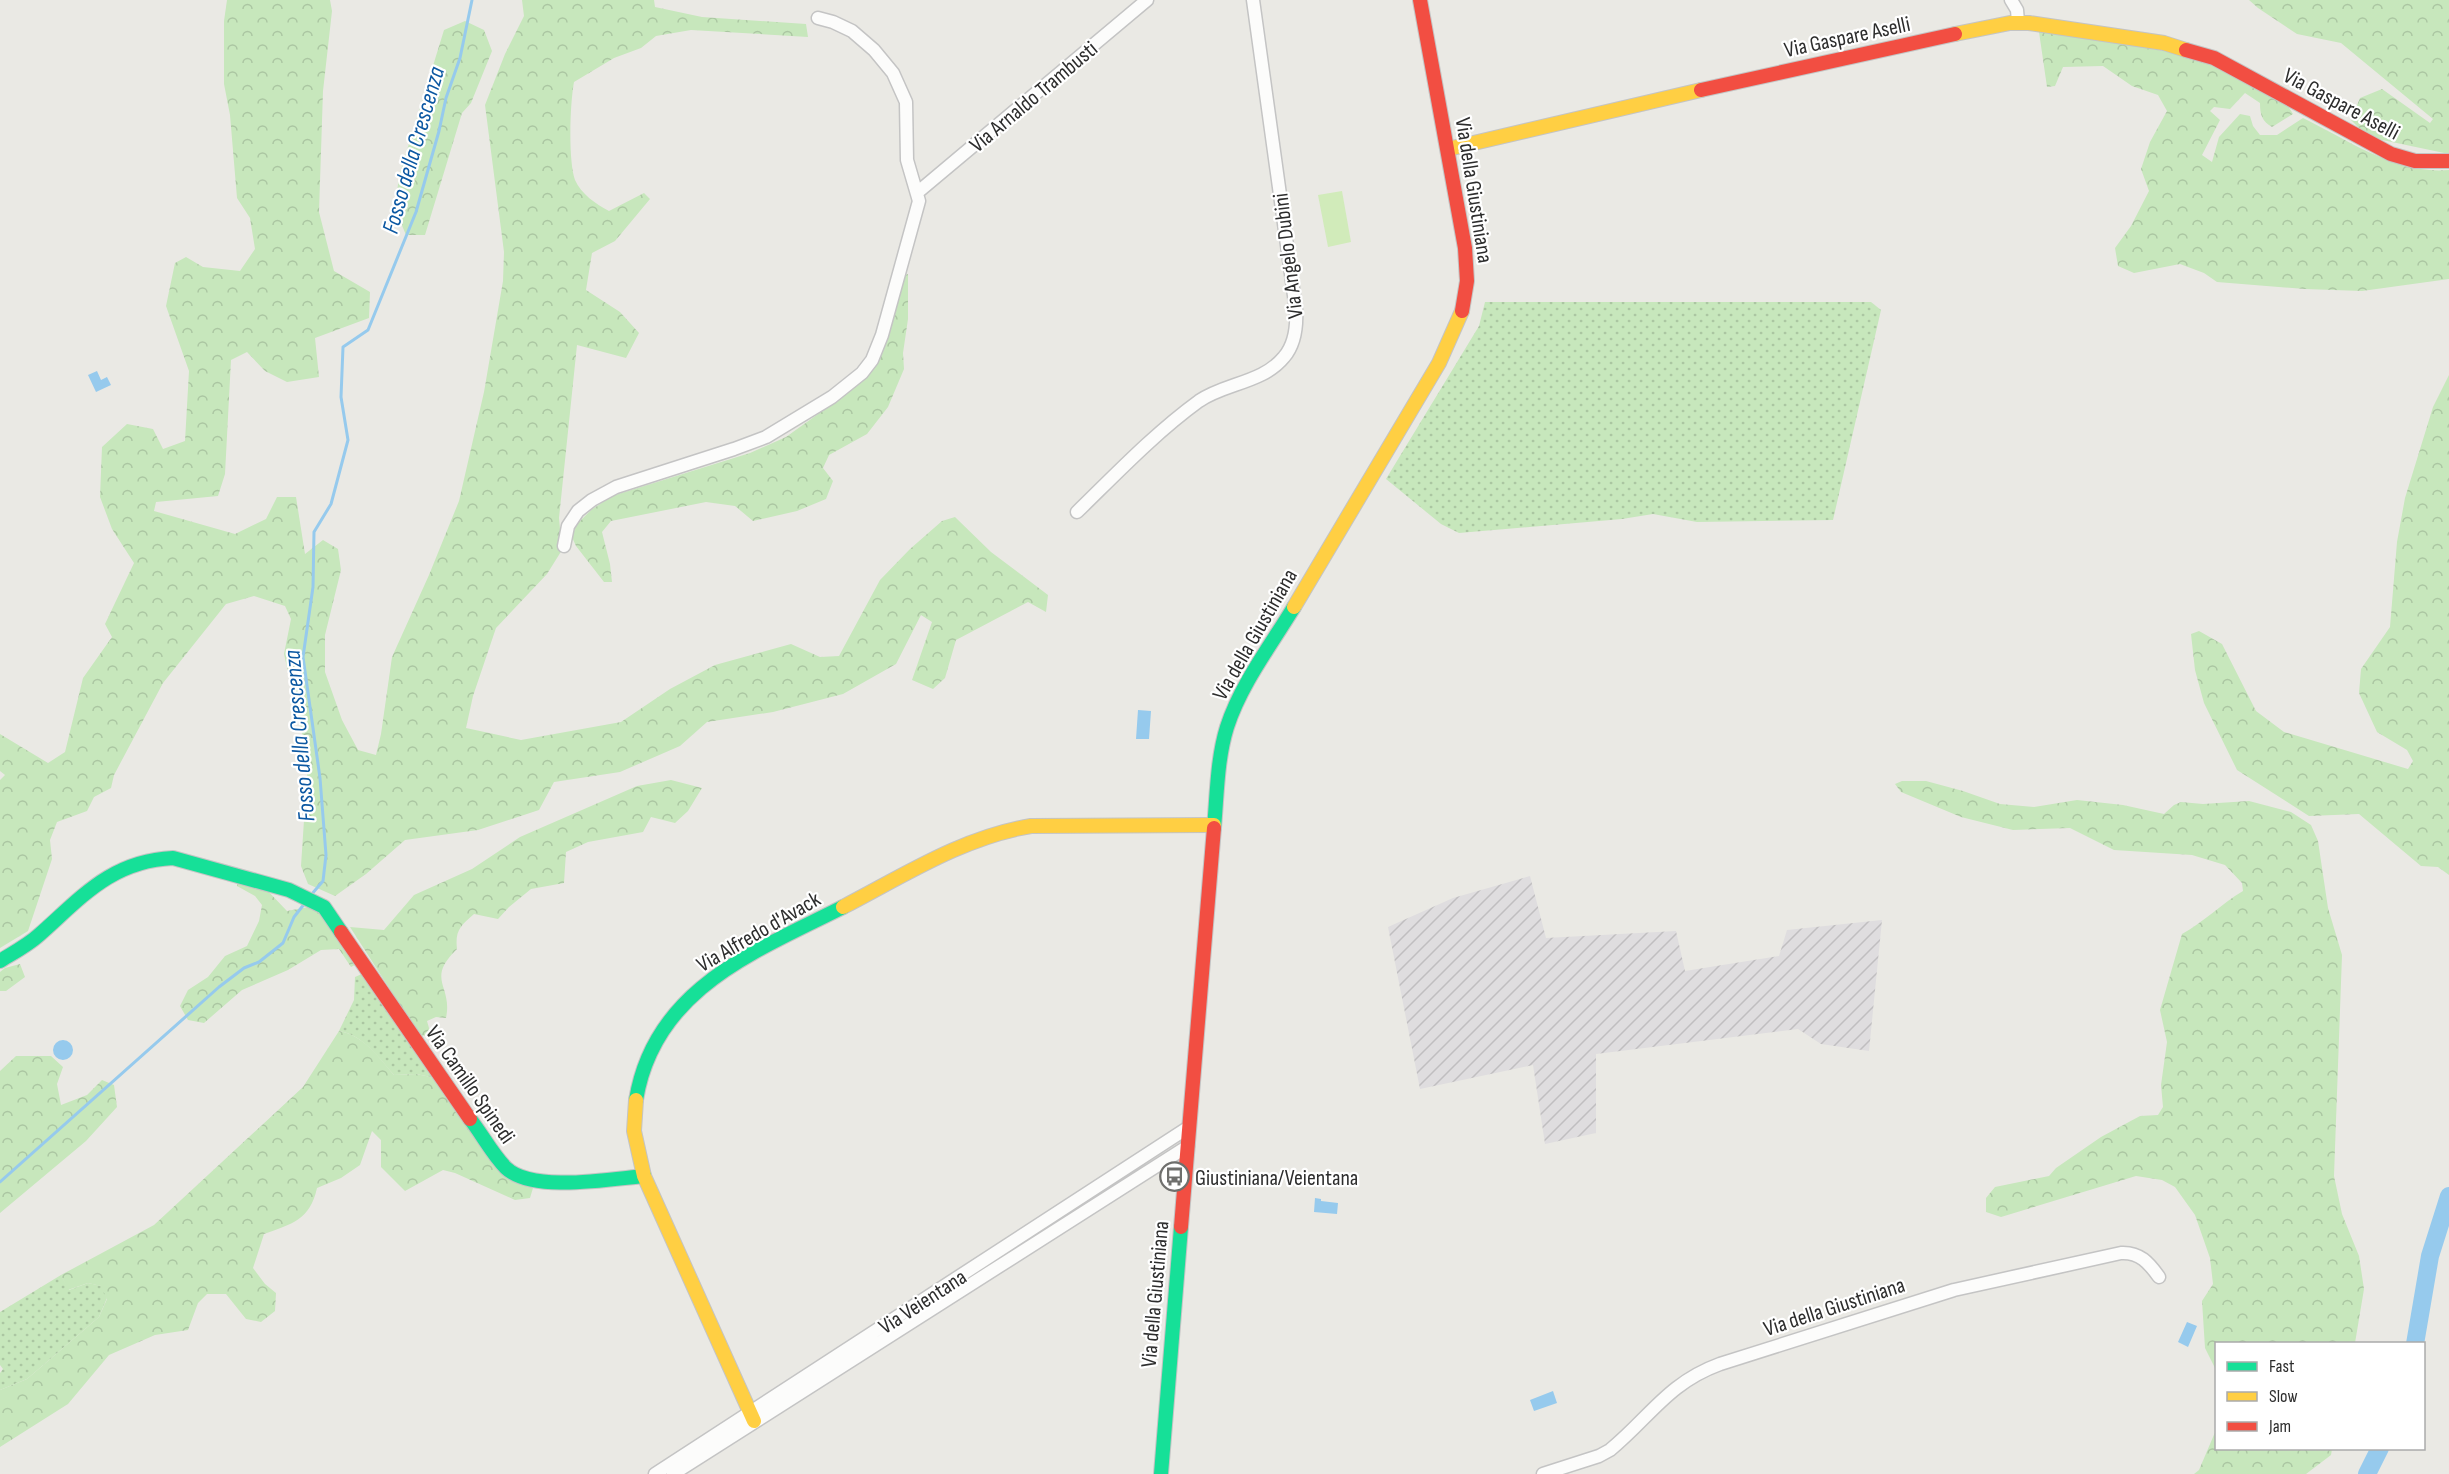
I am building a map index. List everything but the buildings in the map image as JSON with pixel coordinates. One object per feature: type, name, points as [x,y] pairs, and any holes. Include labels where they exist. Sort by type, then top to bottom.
[{"type":"street","name":"Via Arnaldo Trambusti","points":[[918,192],[1147,0]]},
{"type":"street","name":"Via Angelo Dubini","points":[[1077,512],[1149,443],[1199,401],[1271,369],[1285,356],[1294,339],[1296,310],[1253,0]]},
{"type":"street","name":"Via della Giustiniana","points":[[1161,1474],[1221,751],[1235,706],[1439,363],[1462,316],[1468,288],[1449,149],[1420,0]]},
{"type":"street","points":[[2011,0],[2017,10],[2018,22]]},
{"type":"street","points":[[564,546],[568,526],[578,512],[606,491],[766,437],[832,397],[862,373],[872,360],[882,335],[919,203],[918,192],[907,160],[907,112],[899,82],[885,62],[863,39],[842,26],[818,18]]},
{"type":"street","name":"Via Gaspare Aselli","points":[[1449,149],[1824,62],[2018,22],[2164,43],[2197,51],[2391,154],[2415,161],[2449,161]]},
{"type":"street","name":"Via Alfredo d'Avack","points":[[752,1417],[644,1176],[636,1144],[634,1115],[640,1078],[648,1058],[668,1023],[683,1004],[710,980],[739,961],[964,845],[1001,831],[1052,825],[1214,825]]},
{"type":"street","name":"Via Camillo Spinedi","points":[[0,961],[37,937],[101,880],[119,870],[153,859],[173,858],[289,890],[324,907],[433,1068],[507,1169],[520,1177],[533,1180],[568,1182],[644,1176]]},
{"type":"street","name":"Via Veientana","points":[[673,1474],[752,1417],[1189,1127]]},
{"type":"street","name":"Via Veientana","points":[[655,1474],[752,1417],[1188,1146]]},
{"type":"street","name":"Via della Giustiniana","points":[[1543,1474],[1599,1456],[1610,1450],[1674,1388],[1694,1375],[1720,1364],[1954,1290],[2121,1253],[2140,1256],[2158,1277]]},
{"type":"shaded area","points":[[1530,876],[1546,938],[1676,931],[1685,971],[1779,956],[1787,930],[1882,920],[1869,1051],[1821,1044],[1798,1029],[1596,1054],[1596,1133],[1545,1144],[1533,1065],[1420,1089],[1388,927],[1453,898]]},
{"type":"green space","points":[[227,0],[330,0],[332,11],[323,91],[319,212],[334,271],[370,292],[369,318],[315,338],[319,377],[287,382],[265,371],[247,352],[231,360],[225,474],[218,496],[156,502],[154,511],[235,534],[266,519],[277,497],[296,497],[305,554],[323,540],[338,549],[341,570],[325,635],[325,672],[342,720],[358,750],[376,755],[392,657],[459,501],[484,392],[503,281],[504,252],[485,105],[505,54],[524,16],[522,0],[654,0],[655,7],[702,17],[806,24],[808,37],[691,30],[656,36],[641,48],[614,58],[574,82],[571,103],[571,146],[575,180],[581,190],[609,211],[644,193],[650,199],[615,241],[592,253],[586,290],[620,312],[639,333],[626,358],[577,345],[559,518],[562,550],[547,574],[496,628],[473,696],[466,728],[521,740],[621,722],[670,689],[715,665],[791,644],[820,657],[839,656],[880,580],[942,521],[955,517],[991,552],[1048,595],[1046,612],[1028,602],[956,640],[945,678],[933,689],[912,680],[932,622],[921,615],[896,664],[843,694],[773,712],[707,722],[680,746],[620,772],[554,782],[539,810],[478,830],[405,840],[366,874],[335,896],[308,884],[301,866],[308,759],[284,654],[291,619],[285,606],[254,596],[226,604],[163,683],[114,775],[111,788],[94,797],[87,811],[57,822],[50,840],[52,859],[28,931],[0,948],[0,780],[5,775],[0,771],[0,734],[48,763],[65,752],[83,678],[112,637],[105,624],[134,563],[112,529],[100,497],[102,447],[127,424],[153,429],[163,449],[185,441],[189,371],[166,306],[175,263],[186,257],[203,267],[240,271],[255,249],[250,218],[237,198],[230,115],[224,84],[224,21]]},
{"type":"green space","points":[[2249,0],[2449,0],[2449,154],[2368,137],[2351,120],[2360,98],[2382,89],[2430,123],[2433,119],[2341,43],[2297,34]]},
{"type":"green space","points":[[465,21],[484,30],[492,51],[471,103],[462,113],[425,235],[406,235],[395,209],[399,176],[444,30]]},
{"type":"green space","points":[[2045,30],[2198,57],[2288,106],[2293,114],[2272,127],[2262,117],[2260,103],[2245,93],[2230,109],[2214,107],[2210,111],[2220,120],[2202,155],[2212,162],[2219,137],[2240,114],[2250,116],[2253,126],[2260,135],[2277,135],[2303,118],[2392,162],[2430,170],[2449,170],[2449,279],[2362,291],[2305,289],[2217,282],[2204,273],[2180,264],[2134,273],[2118,266],[2115,248],[2131,226],[2149,191],[2141,169],[2150,142],[2167,111],[2158,95],[2132,86],[2103,66],[2063,67],[2055,86],[2047,87],[2039,32]]},
{"type":"green space","points":[[1342,191],[1351,242],[1328,247],[1318,195]]},
{"type":"green space","points":[[908,274],[908,319],[903,353],[904,369],[888,407],[867,434],[829,455],[823,468],[833,481],[826,499],[797,511],[753,521],[735,506],[706,502],[611,521],[602,532],[612,582],[604,582],[576,546],[571,535],[578,523],[591,510],[612,496],[750,453],[786,437],[853,389],[875,366],[901,277]]},
{"type":"green space","points":[[1485,302],[1871,302],[1881,310],[1833,520],[1697,522],[1653,514],[1622,519],[1459,533],[1441,524],[1386,479],[1479,326]]},
{"type":"green space","points":[[2449,375],[2449,875],[2438,867],[2421,866],[2359,814],[2309,816],[2237,770],[2204,703],[2195,670],[2191,634],[2199,631],[2222,644],[2256,711],[2284,732],[2408,769],[2413,761],[2407,750],[2377,732],[2359,693],[2361,669],[2390,627],[2397,542],[2405,498],[2433,407]]},
{"type":"green space","points":[[671,780],[702,788],[688,811],[675,823],[651,817],[643,832],[588,842],[566,852],[564,883],[531,889],[498,919],[474,914],[465,922],[458,933],[457,949],[443,968],[441,976],[446,998],[446,1018],[436,1017],[427,1021],[431,1035],[420,1036],[350,927],[384,930],[414,895],[472,869],[520,837],[637,786]]},
{"type":"green space","points":[[1902,781],[1926,781],[2000,804],[2034,807],[2077,800],[2123,805],[2164,814],[2181,802],[2203,804],[2249,801],[2291,812],[2311,825],[2318,841],[2328,908],[2342,955],[2334,1176],[2342,1214],[2359,1256],[2364,1289],[2355,1342],[2215,1342],[2215,1368],[2205,1348],[2202,1301],[2213,1284],[2210,1258],[2195,1215],[2175,1187],[2162,1180],[2136,1176],[2001,1217],[1986,1212],[1986,1198],[1995,1187],[2049,1176],[2056,1168],[2101,1137],[2140,1116],[2158,1115],[2163,1107],[2161,1085],[2167,1042],[2160,1010],[2182,934],[2243,891],[2242,883],[2225,865],[2192,855],[2114,850],[2070,828],[2013,830],[1961,817],[1901,792],[1895,784]]},
{"type":"green space","points":[[237,881],[265,888],[287,911],[314,906],[355,965],[351,967],[339,949],[321,950],[288,970],[242,990],[204,1023],[188,1020],[180,1006],[188,990],[208,977],[225,956],[247,946],[259,921],[262,905],[255,896],[237,886]]},
{"type":"green space","points":[[20,964],[25,977],[6,991],[0,991],[0,972],[5,968]]},
{"type":"green space","points":[[364,973],[436,1078],[416,1074],[394,1075],[363,1042],[348,1033],[339,1031],[354,1000],[355,977]]},
{"type":"green space","points":[[339,1031],[348,1033],[363,1042],[394,1075],[416,1074],[436,1078],[533,1188],[530,1198],[515,1200],[455,1173],[443,1170],[405,1191],[381,1167],[381,1140],[372,1131],[360,1165],[341,1178],[317,1188],[314,1199],[305,1214],[283,1227],[264,1234],[253,1268],[265,1284],[276,1293],[275,1311],[261,1322],[246,1319],[226,1294],[207,1294],[198,1303],[188,1330],[155,1335],[109,1355],[68,1404],[0,1447],[0,1390],[27,1379],[99,1317],[107,1299],[101,1286],[88,1283],[68,1290],[61,1275],[154,1225],[303,1087]]},
{"type":"green space","points":[[16,1056],[51,1056],[63,1067],[57,1084],[61,1105],[87,1095],[102,1080],[114,1085],[117,1107],[86,1141],[0,1213],[0,1071]]},
{"type":"green space","points":[[61,1275],[69,1290],[88,1283],[102,1286],[107,1298],[99,1317],[27,1379],[0,1390],[0,1373],[3,1369],[0,1365],[0,1312]]},
{"type":"green space","points":[[2215,1432],[2215,1450],[2332,1450],[2331,1455],[2306,1474],[2194,1474],[2199,1470]]},
{"type":"water","points":[[97,371],[101,380],[107,377],[111,385],[96,392],[88,375]]},
{"type":"water","points":[[1138,710],[1151,711],[1149,739],[1136,739]]},
{"type":"water","points":[[63,1040],[70,1043],[73,1050],[70,1057],[63,1060],[56,1057],[53,1050],[56,1043]]},
{"type":"water","points":[[1315,1198],[1338,1203],[1337,1214],[1314,1212]]},
{"type":"water","points":[[2187,1322],[2197,1326],[2188,1347],[2178,1342]]},
{"type":"water","points":[[1553,1391],[1557,1403],[1534,1411],[1530,1400]]},
{"type":"waterway","name":"Fosso della Crescenza","points":[[311,895],[323,881],[326,855],[320,778],[303,657],[313,587],[314,532],[331,504],[348,440],[341,397],[343,347],[368,330],[416,212],[446,98],[460,58],[472,0]]},
{"type":"waterway","name":"Fosso della Crescenza","points":[[0,1182],[219,987],[244,968],[259,962],[283,943],[294,917],[305,903]]},
{"type":"waterway","points":[[2415,1342],[2430,1256],[2449,1196]]},
{"type":"waterway","points":[[2367,1474],[2379,1450]]},
{"type":"traffic: fast","points":[[1214,828],[1219,764],[1227,727],[1248,680],[1294,607]]},
{"type":"traffic: fast","points":[[0,961],[35,939],[99,883],[132,866],[173,858],[289,890],[324,907],[341,932]]},
{"type":"traffic: fast","points":[[636,1100],[646,1062],[663,1029],[686,1002],[713,979],[743,959],[843,907]]},
{"type":"traffic: fast","points":[[470,1119],[506,1168],[518,1176],[552,1182],[644,1176]]},
{"type":"traffic: fast","points":[[1161,1474],[1181,1227]]},
{"type":"traffic: slow","points":[[1955,34],[2010,23],[2029,23],[2164,43],[2186,50]]},
{"type":"traffic: slow","points":[[1448,149],[1701,90]]},
{"type":"traffic: slow","points":[[1294,607],[1439,363],[1462,311]]},
{"type":"traffic: slow","points":[[843,907],[957,848],[1006,831],[1031,826],[1214,825]]},
{"type":"traffic: slow","points":[[636,1100],[634,1131],[644,1176],[754,1421]]},
{"type":"traffic: jam","points":[[1420,0],[1465,248],[1467,281],[1462,311]]},
{"type":"traffic: jam","points":[[1701,90],[1955,34]]},
{"type":"traffic: jam","points":[[2186,50],[2214,58],[2391,154],[2415,161],[2449,161]]},
{"type":"traffic: jam","points":[[1181,1227],[1214,828]]},
{"type":"traffic: jam","points":[[341,932],[470,1119]]},
{"type":"place","name":"Giustiniana/Veientana","points":[[1174,1177]]}]
